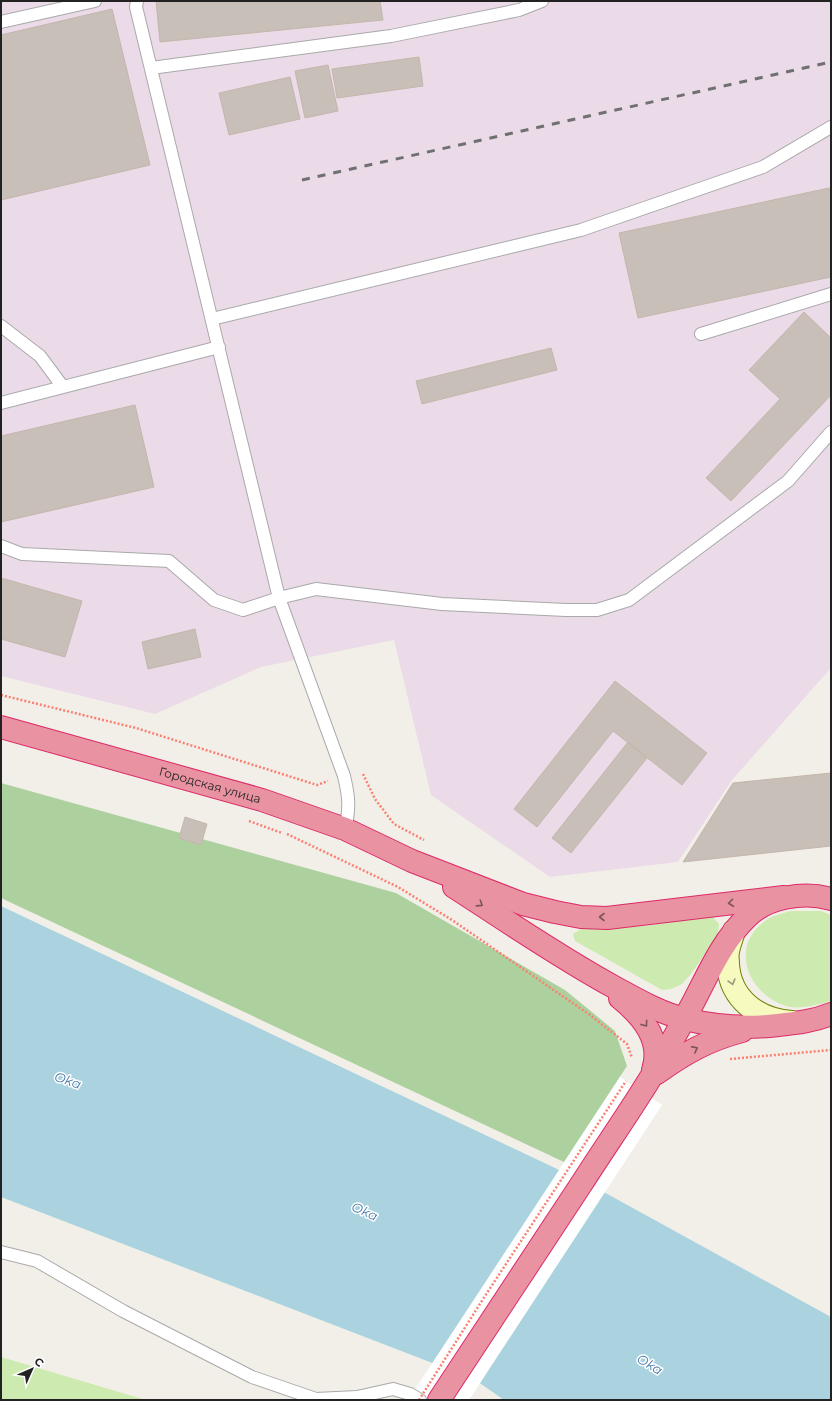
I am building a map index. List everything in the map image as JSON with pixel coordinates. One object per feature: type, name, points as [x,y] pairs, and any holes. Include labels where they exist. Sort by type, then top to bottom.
[{"type":"highway","name":"Городская улица","points":[[1,727],[262,800],[345,829],[412,860]]},
{"type":"highway","points":[[412,860],[523,904],[581,917],[607,918],[807,896],[831,899]]},
{"type":"highway","points":[[412,860],[584,971],[638,1000],[684,1019],[732,1027],[754,1028]]},
{"type":"highway","points":[[439,1400],[637,1081],[684,1019],[720,953],[734,931],[748,916],[763,906],[784,898]]},
{"type":"highway","points":[[584,971],[632,1008],[653,1036],[656,1052],[655,1065],[637,1081]]},
{"type":"highway","points":[[637,1081],[682,1055],[722,1037],[754,1028],[806,1022],[831,1014]]},
{"type":"main road","points":[[734,931],[727,952],[729,971],[734,990],[746,1004],[761,1015],[782,1021],[806,1022],[831,1020]]},
{"type":"lane","points":[[1,22],[95,1]]},
{"type":"lane","points":[[136,1],[136,7],[280,598],[344,776],[349,796],[349,814],[345,829]]},
{"type":"lane","points":[[151,68],[391,36],[519,10],[542,1]]},
{"type":"lane","points":[[212,319],[581,230],[763,167],[831,127]]},
{"type":"lane","points":[[701,334],[831,294]]},
{"type":"lane","points":[[1,326],[40,356],[63,387]]},
{"type":"lane","points":[[1,403],[219,347]]},
{"type":"lane","points":[[1,546],[22,554],[169,561],[214,600],[243,610],[280,598],[316,589],[442,604],[597,610],[629,600],[788,481],[831,432]]},
{"type":"lane","points":[[1,1252],[37,1261],[123,1311],[252,1377],[316,1398],[339,1399],[357,1397],[393,1389],[410,1394],[420,1400]]},
{"type":"path","points":[[1,695],[136,728],[317,784],[361,770],[375,799],[394,824],[428,842]]},
{"type":"path","points":[[244,820],[289,835],[337,857],[398,887],[452,920],[590,1015],[627,1044],[632,1057],[632,1062]]},
{"type":"path","points":[[724,1061],[731,1059],[831,1050]]},
{"type":"path","points":[[420,1400],[486,1296],[637,1081]]},
{"type":"shaded area","points":[[1,1],[831,1],[831,668],[732,780],[678,862],[550,877],[431,795],[394,640],[261,667],[155,714],[1,676]]},
{"type":"green space","points":[[1,783],[396,893],[565,990],[615,1031],[627,1066],[564,1162],[1,898]]},
{"type":"green space","points":[[790,911],[821,911],[831,915],[831,1001],[803,1007],[786,1006],[773,1000],[762,992],[753,981],[748,969],[746,956],[747,944],[754,932],[765,921],[774,916]]},
{"type":"green space","points":[[711,915],[719,924],[718,935],[691,974],[682,984],[671,989],[662,990],[575,941],[573,934],[581,929],[646,926]]},
{"type":"green space","points":[[1,1357],[146,1400],[1,1400]]},
{"type":"water","name":"Oka","points":[[1,906],[591,1185],[831,1317],[831,1400],[504,1400],[474,1379],[1,1197]]},
{"type":"pier","points":[[620,1077],[662,1105],[469,1400],[408,1400]]},
{"type":"building","points":[[156,1],[380,1],[383,20],[160,42]]},
{"type":"building","points":[[112,9],[150,165],[1,200],[1,35]]},
{"type":"building","points":[[419,57],[423,86],[337,98],[332,69]]},
{"type":"building","points":[[328,65],[338,111],[305,118],[295,71]]},
{"type":"building","points":[[290,77],[300,119],[229,135],[219,93]]},
{"type":"building","points":[[829,188],[831,198],[831,277],[638,318],[619,233]]},
{"type":"building","points":[[804,312],[831,338],[831,395],[731,501],[706,478],[780,399],[749,370]]},
{"type":"building","points":[[551,348],[557,370],[422,404],[416,381]]},
{"type":"building","points":[[135,405],[154,487],[1,522],[1,436]]},
{"type":"building","points":[[1,578],[82,601],[65,657],[1,639]]},
{"type":"building","points":[[195,629],[201,657],[148,669],[142,642]]},
{"type":"building","points":[[615,681],[707,753],[682,785],[613,731],[537,827],[514,809]]},
{"type":"building","points":[[628,742],[647,758],[571,853],[552,838]]},
{"type":"building","points":[[831,773],[831,846],[683,862],[733,783]]},
{"type":"building","points":[[185,817],[207,824],[201,845],[179,838]]},
{"type":"railway","points":[[302,180],[831,62]]}]
